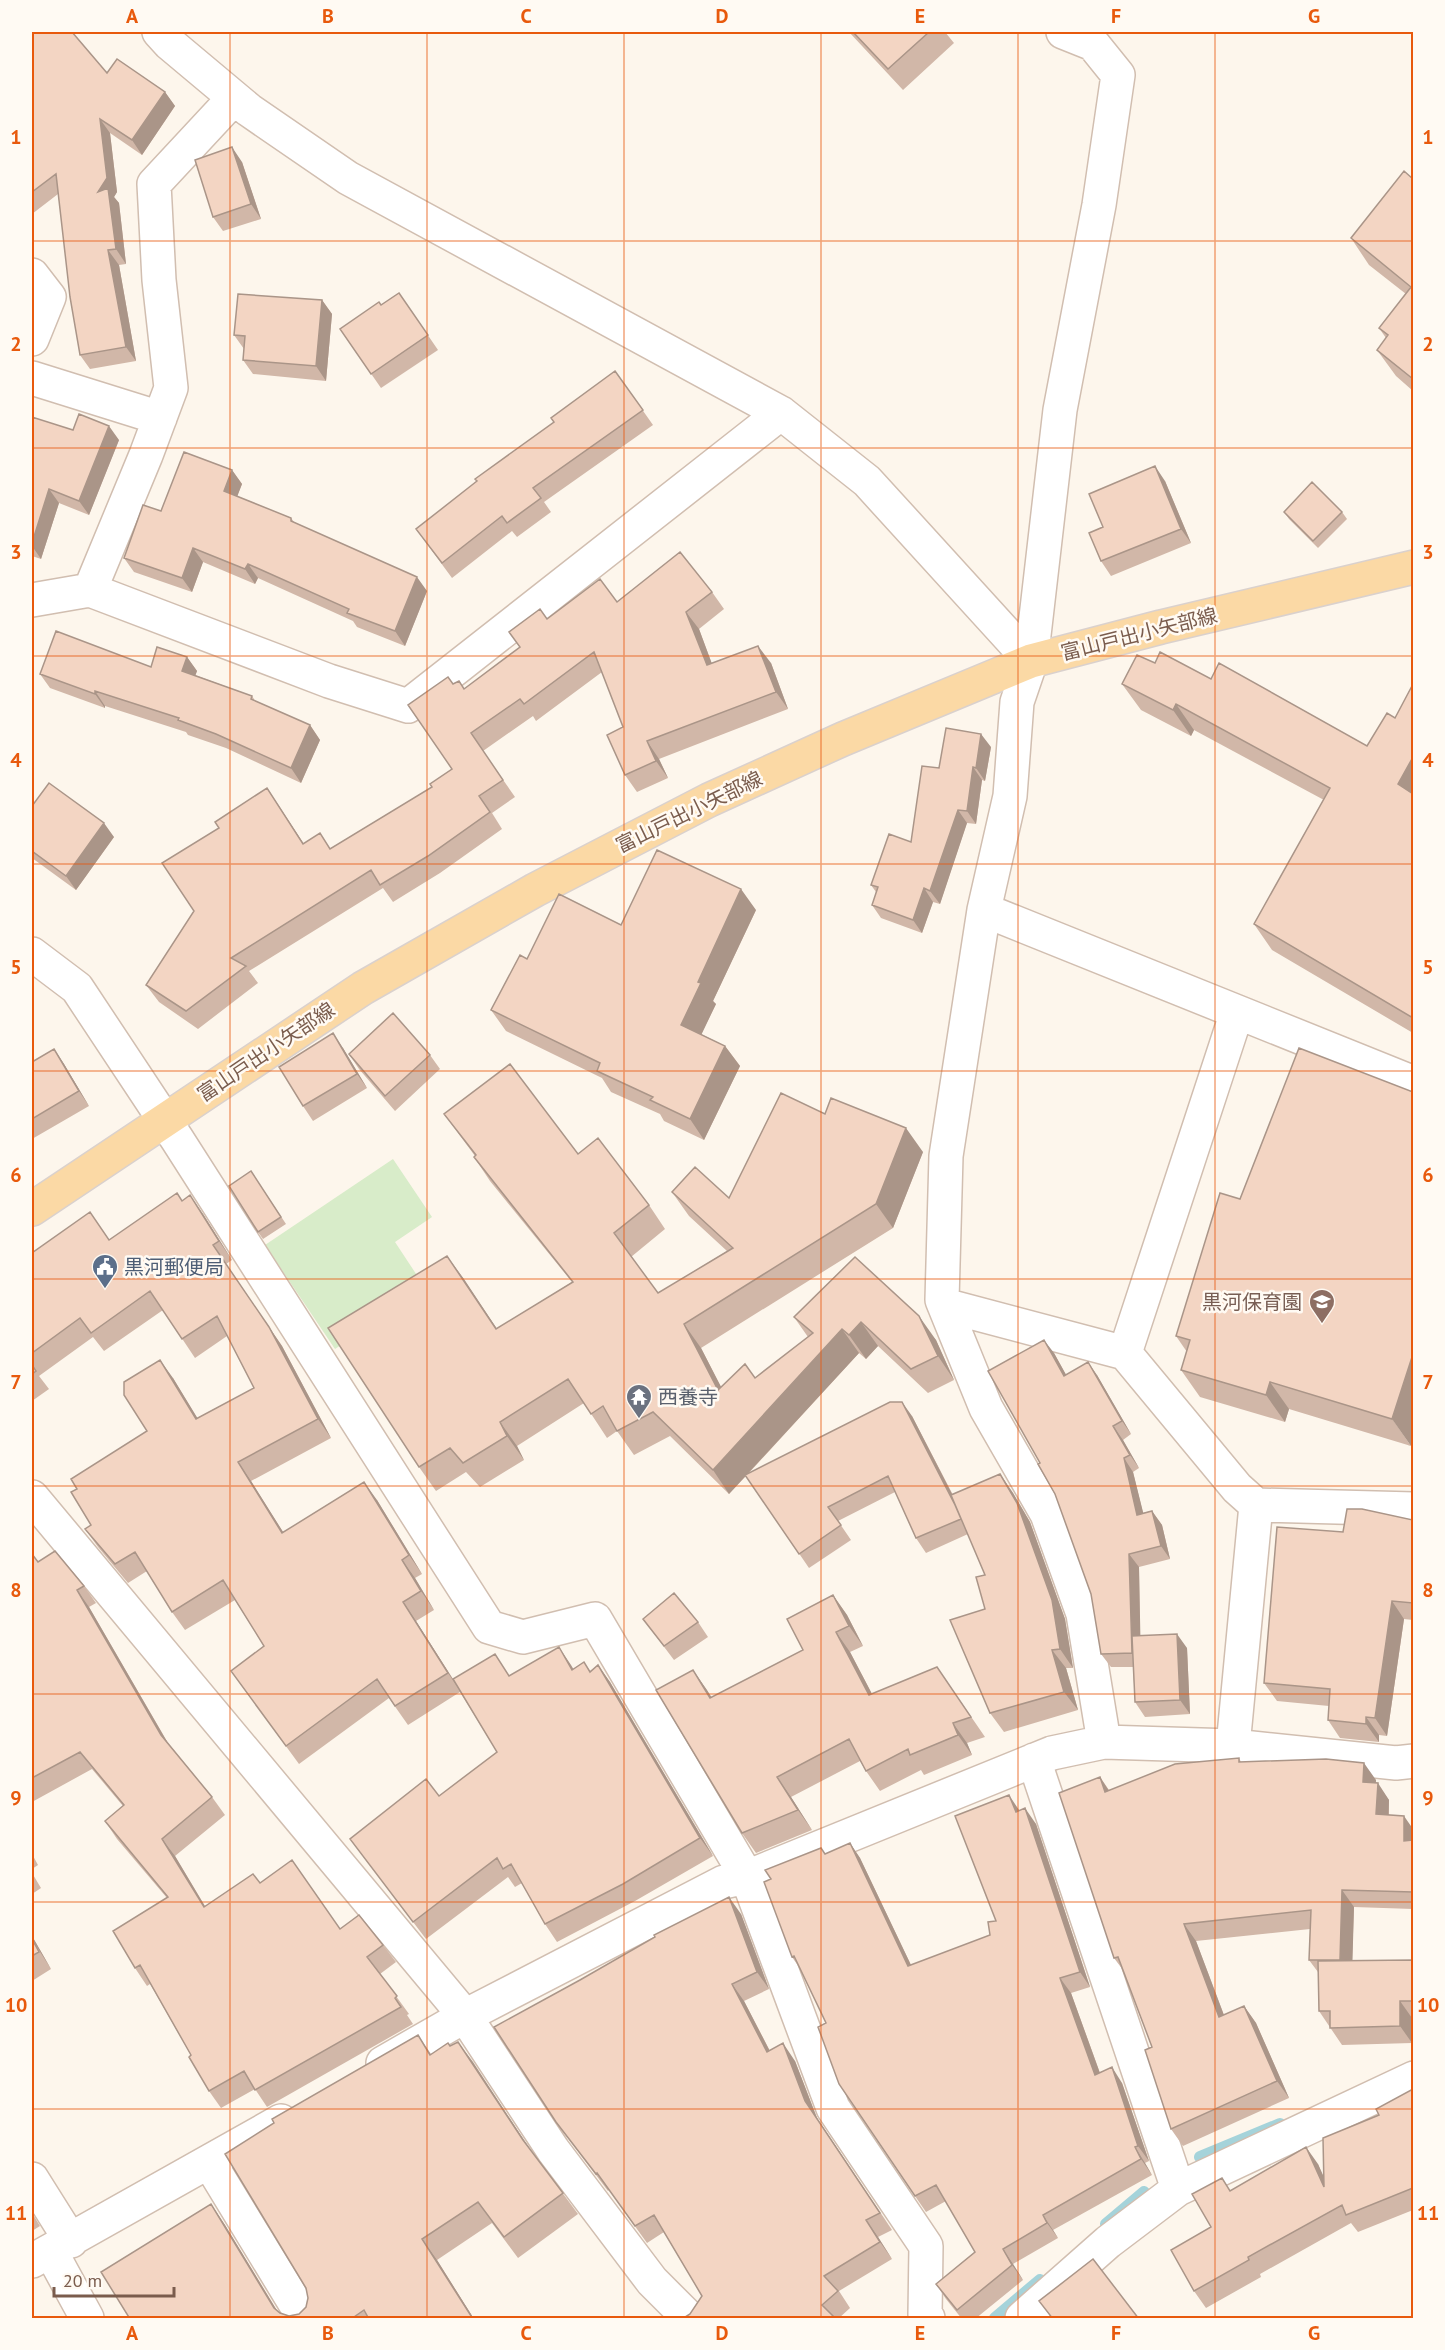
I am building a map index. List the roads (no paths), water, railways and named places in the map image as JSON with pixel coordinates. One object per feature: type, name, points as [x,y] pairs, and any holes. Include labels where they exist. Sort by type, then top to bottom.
[{"type":"main road","name":"富山戸出小矢部線","points":[[32,1209],[363,988],[535,890],[709,800],[843,739],[1031,661],[1413,567]]},
{"type":"street","points":[[159,32],[234,98],[348,178],[781,413],[867,481],[1031,661]]},
{"type":"street","points":[[1063,32],[1093,44],[1118,75],[1099,205],[1060,410],[1031,661],[1017,702],[1010,796],[984,910],[946,1156],[942,1300],[987,1408],[1047,1514],[1083,1614],[1104,1742]]},
{"type":"street","points":[[90,590],[171,388],[159,280],[154,184],[234,98]]},
{"type":"street","points":[[32,275],[49,297],[32,339]]},
{"type":"street","points":[[32,378],[160,418]]},
{"type":"street","points":[[32,600],[90,590],[329,681],[408,706],[781,413]]},
{"type":"street","points":[[984,910],[1413,1083]]},
{"type":"street","points":[[32,954],[76,988],[165,1120],[489,1627],[523,1637],[595,1619],[747,1877],[833,2108],[926,2246],[926,2317]]},
{"type":"street","points":[[1125,1353],[1237,1012]]},
{"type":"street","points":[[944,1305],[1125,1353],[1237,1488],[1256,1505],[1413,1509]]},
{"type":"street","points":[[32,1497],[465,2016],[553,2151],[652,2281],[689,2319]]},
{"type":"street","points":[[1233,1746],[1256,1505]]},
{"type":"street","points":[[352,2080],[465,2016],[724,1882],[747,1877],[1052,1753],[1104,1742],[1233,1746],[1396,1763],[1413,1756]]},
{"type":"street","points":[[1034,1760],[1178,2188]]},
{"type":"street","points":[[1022,2319],[1108,2242],[1178,2188],[1413,2078]]},
{"type":"street","points":[[51,2251],[311,2103]]},
{"type":"street","points":[[209,2162],[304,2319]]},
{"type":"street","points":[[32,2179],[51,2251],[87,2319]]},
{"type":"waterway","points":[[1200,2157],[1280,2124]]},
{"type":"waterway","points":[[1106,2224],[1144,2192]]},
{"type":"waterway","points":[[995,2318],[1040,2280]]},
{"type":"place","name":"黒河郵便局","points":[[105,1290]]},
{"type":"place","name":"黒河保育園","points":[[1322,1325]]},
{"type":"place","name":"西養寺","points":[[639,1420]]}]
